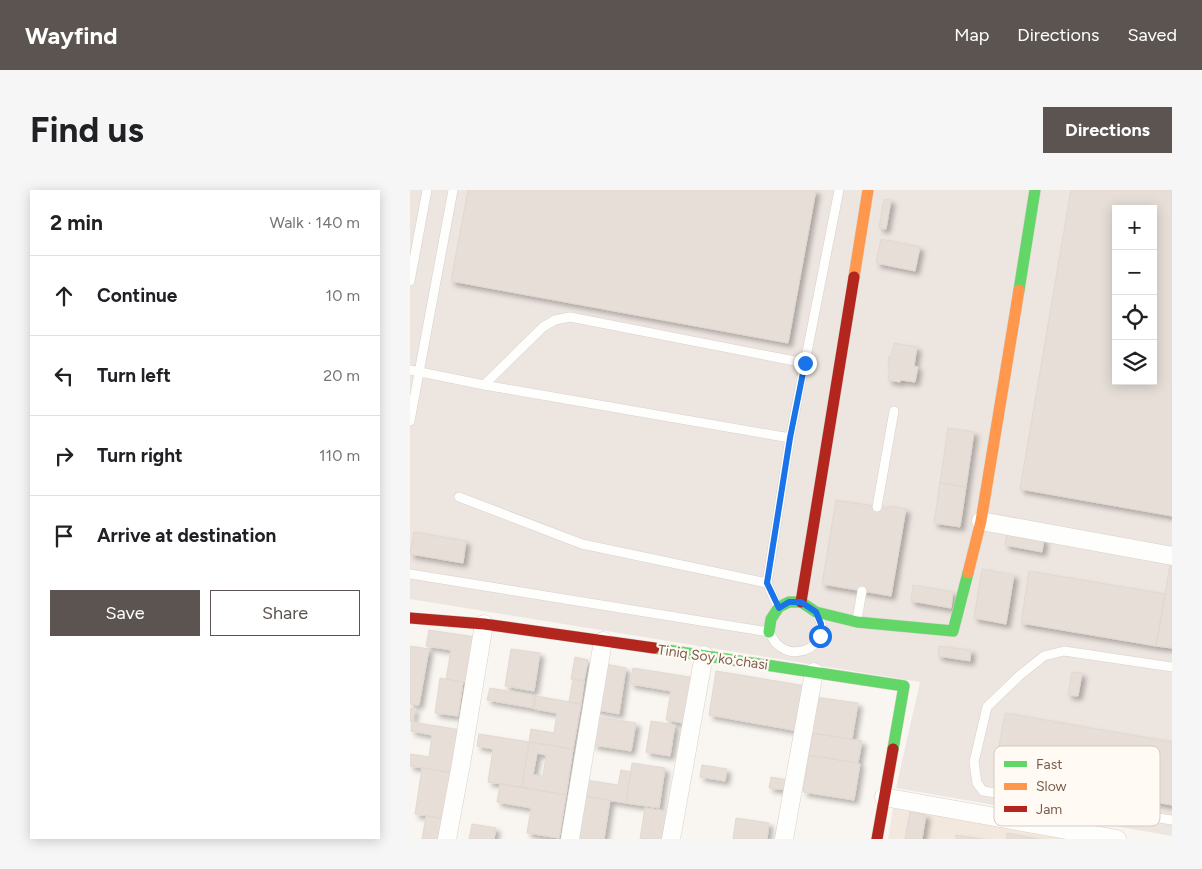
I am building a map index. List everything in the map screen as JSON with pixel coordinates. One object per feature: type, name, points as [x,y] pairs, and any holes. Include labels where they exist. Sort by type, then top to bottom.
[{"type":"street","points":[[801,602],[868,190]]},
{"type":"street","points":[[769,632],[771,619],[779,608],[789,602],[801,602],[816,612],[857,622],[954,631],[981,521],[1035,190]]},
{"type":"street","points":[[981,521],[1172,556]]},
{"type":"street","name":"Tiniq Soy koʻchasi","points":[[410,618],[484,624],[904,686],[877,839]]},
{"type":"street","points":[[447,839],[484,624]]},
{"type":"street","points":[[570,839],[603,641]]},
{"type":"street","points":[[671,839],[704,655]]},
{"type":"street","points":[[784,839],[814,672]]},
{"type":"street","points":[[884,797],[994,817]]},
{"type":"street","points":[[1046,826],[1118,839]]},
{"type":"lane","points":[[410,281],[427,190]]},
{"type":"lane","points":[[410,421],[415,371],[453,190]]},
{"type":"lane","points":[[779,608],[767,583],[790,438],[839,190]]},
{"type":"lane","points":[[484,385],[543,327],[555,320],[570,317],[805,363]]},
{"type":"lane","points":[[415,371],[484,385],[790,438]]},
{"type":"lane","points":[[877,507],[894,411]]},
{"type":"lane","points":[[458,497],[582,544],[767,583]]},
{"type":"lane","points":[[410,574],[769,632],[776,644],[787,652],[800,653],[812,647],[820,636],[821,624],[816,612]]},
{"type":"lane","points":[[857,622],[862,591]]},
{"type":"lane","points":[[994,792],[984,790],[977,783],[974,762],[987,707],[1019,676],[1044,656],[1064,651],[1172,667]]},
{"type":"shaded area","points":[[410,190],[1172,190],[1172,836],[1114,826],[1160,826],[1160,746],[994,746],[994,805],[896,788],[920,682],[410,599]]},
{"type":"shaded area","points":[[894,802],[994,821],[994,826],[1017,826],[1084,839],[888,839]]},
{"type":"building","points":[[468,190],[816,190],[788,343],[451,281]]},
{"type":"building","points":[[1071,190],[1172,190],[1172,516],[1020,489]]},
{"type":"building","points":[[884,199],[891,200],[886,229],[879,228]]},
{"type":"building","points":[[881,239],[920,247],[915,271],[876,263]]},
{"type":"building","points":[[894,343],[917,347],[914,366],[918,367],[915,382],[888,380],[889,356],[891,357]]},
{"type":"building","points":[[948,428],[974,432],[966,487],[940,483]]},
{"type":"building","points":[[940,483],[966,487],[960,527],[934,523]]},
{"type":"building","points":[[836,500],[906,509],[891,596],[822,584]]},
{"type":"building","points":[[414,532],[466,541],[463,563],[410,554]]},
{"type":"building","points":[[1007,533],[1044,539],[1042,552],[1005,545]]},
{"type":"building","points":[[1170,565],[1172,566],[1172,648],[1156,646]]},
{"type":"building","points":[[982,569],[1014,575],[1006,624],[974,618]]},
{"type":"building","points":[[1029,571],[1165,594],[1156,646],[1021,623]]},
{"type":"building","points":[[913,585],[953,592],[951,608],[911,601]]},
{"type":"building","points":[[429,630],[475,637],[468,683],[446,679],[451,650],[426,646]]},
{"type":"building","points":[[410,646],[429,649],[419,705],[410,704]]},
{"type":"building","points":[[939,646],[971,650],[970,661],[938,656]]},
{"type":"building","points":[[511,649],[540,653],[534,691],[505,686]]},
{"type":"building","points":[[575,657],[588,660],[584,681],[571,679]]},
{"type":"building","points":[[600,663],[626,668],[619,714],[593,709]]},
{"type":"building","points":[[633,668],[696,678],[688,724],[666,720],[671,691],[630,684]]},
{"type":"building","points":[[716,671],[806,686],[798,731],[709,715]]},
{"type":"building","points":[[1072,672],[1082,673],[1078,696],[1068,695]]},
{"type":"building","points":[[440,678],[463,682],[458,716],[435,713]]},
{"type":"building","points":[[573,679],[584,681],[581,704],[569,702]]},
{"type":"building","points":[[490,688],[535,696],[533,708],[487,700]]},
{"type":"building","points":[[536,696],[581,704],[573,749],[529,742],[531,729],[554,733],[557,713],[534,709]]},
{"type":"building","points":[[815,697],[858,703],[852,739],[809,733]]},
{"type":"building","points":[[410,708],[415,709],[412,722],[410,721]]},
{"type":"building","points":[[1005,713],[1172,742],[1172,805],[1160,803],[1160,746],[999,746]]},
{"type":"building","points":[[598,717],[636,723],[631,751],[593,745]]},
{"type":"building","points":[[651,721],[675,725],[670,756],[646,752]]},
{"type":"building","points":[[412,722],[461,730],[454,773],[410,766],[410,754],[429,757],[432,735],[411,731]]},
{"type":"building","points":[[813,733],[862,741],[858,763],[809,755]]},
{"type":"building","points":[[479,734],[529,742],[522,787],[488,782],[493,749],[477,746]]},
{"type":"building","points":[[529,742],[573,749],[566,795],[522,787]],"holes":[[[537,753],[546,755],[543,776],[533,775]]]},
{"type":"building","points":[[809,755],[860,764],[854,800],[803,792]]},
{"type":"building","points":[[632,763],[665,768],[659,808],[626,803]]},
{"type":"building","points":[[702,765],[727,769],[725,781],[700,777]]},
{"type":"building","points":[[422,768],[454,773],[447,819],[415,814]]},
{"type":"building","points":[[621,770],[631,772],[626,803],[583,796],[585,780],[618,785]]},
{"type":"building","points":[[771,777],[788,780],[786,790],[769,788]]},
{"type":"building","points":[[500,784],[566,795],[559,838],[527,833],[531,808],[497,802]]},
{"type":"building","points":[[583,796],[610,800],[604,839],[576,839]]},
{"type":"building","points":[[645,808],[672,812],[668,839],[640,839]]},
{"type":"building","points":[[910,812],[926,815],[922,839],[905,839]]},
{"type":"building","points":[[426,816],[444,819],[441,839],[422,839]]},
{"type":"building","points":[[736,818],[769,823],[767,839],[733,839]]},
{"type":"building","points":[[472,824],[496,828],[494,839],[469,839]]},
{"type":"building","points":[[1007,833],[1038,839],[1006,839]]},
{"type":"building","points":[[956,835],[982,839],[956,839]]},
{"type":"traffic: fast","points":[[1019,290],[1035,190]]},
{"type":"traffic: fast","points":[[769,632],[771,619],[779,607],[789,602],[801,602],[816,612],[857,622],[953,631],[968,573]]},
{"type":"traffic: fast","points":[[654,648],[904,686],[893,749]]},
{"type":"traffic: slow","points":[[854,277],[868,190]]},
{"type":"traffic: slow","points":[[968,573],[981,521],[1019,290]]},
{"type":"traffic: jam","points":[[801,602],[854,277]]},
{"type":"traffic: jam","points":[[410,618],[484,624],[654,648]]},
{"type":"traffic: jam","points":[[877,839],[893,749]]},
{"type":"route","points":[[805,363],[790,438],[767,583],[779,608],[789,602],[801,602],[816,612],[821,624],[820,636]]}]
